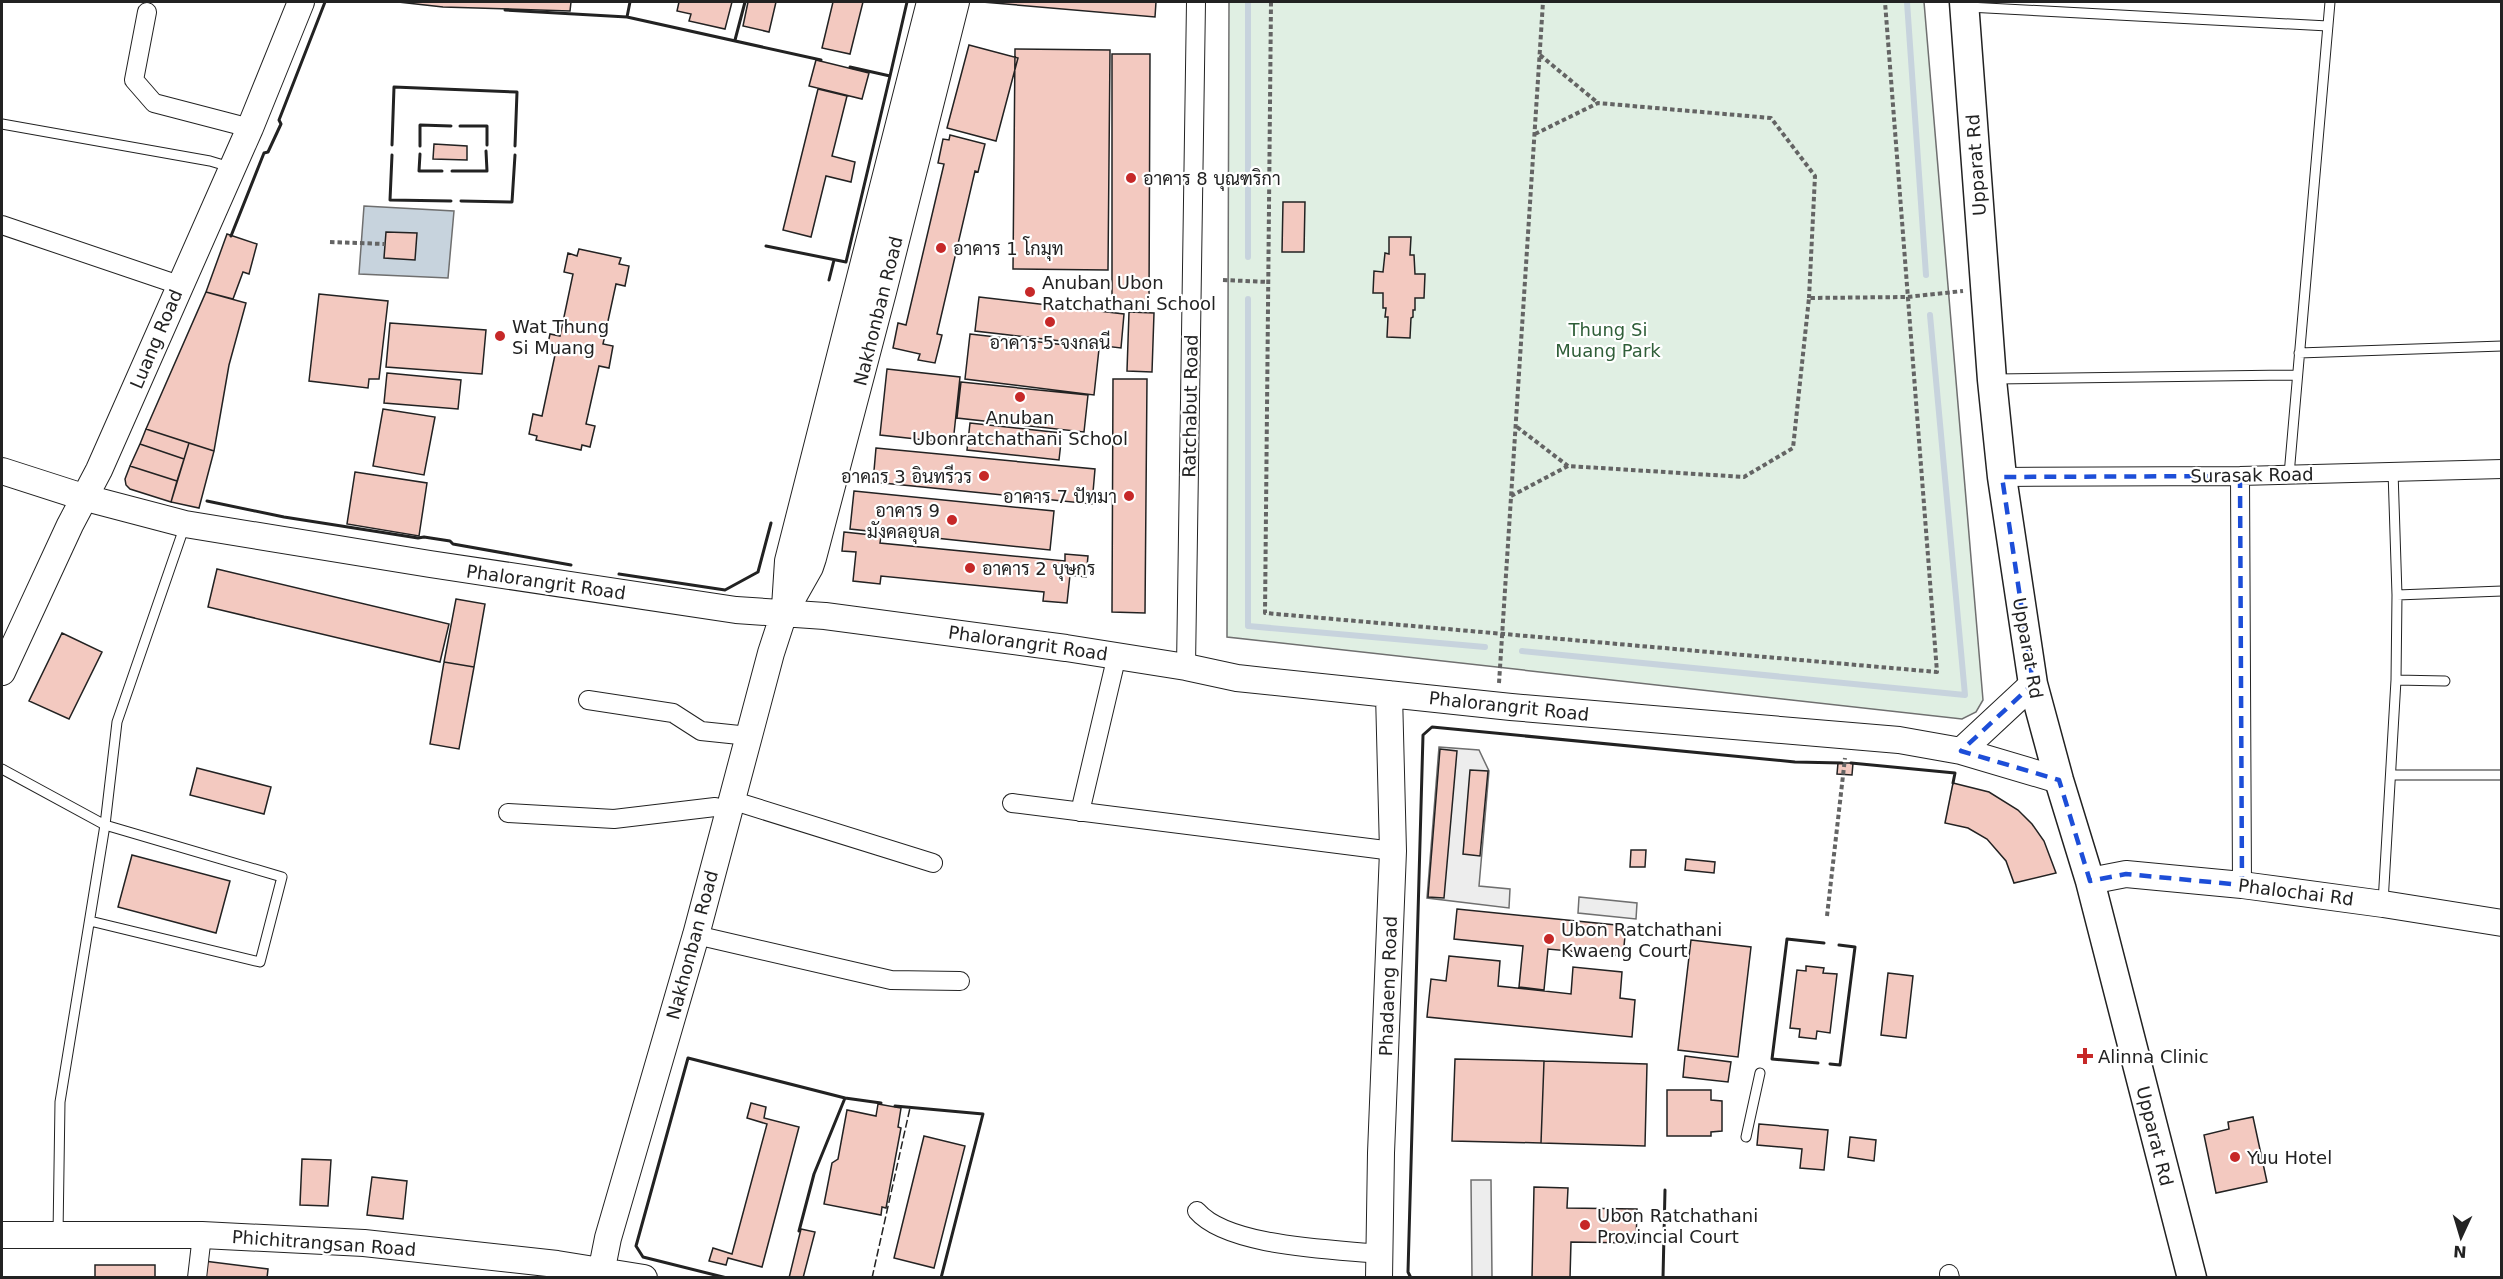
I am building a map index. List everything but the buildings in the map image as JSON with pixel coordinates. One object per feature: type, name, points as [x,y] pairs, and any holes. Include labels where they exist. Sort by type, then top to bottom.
[{"type":"main road","name":"Upparat Rd","points":[[1964,4],[1992,380],[2002,477],[2033,684],[2090,881],[2192,1278]]},
{"type":"street","name":"Luang Road","points":[[2,672],[70,525],[86,498],[250,128],[301,2]]},
{"type":"street","name":"Nakhonban Road","points":[[872,288],[930,2]]},
{"type":"street","name":"Nakhonban Road","points":[[601,1274],[608,1238],[696,935],[771,653],[784,614],[788,561],[872,288],[956,2]]},
{"type":"street","name":"Ratchabut Road","points":[[1186,667],[1196,2]]},
{"type":"street","points":[[147,12],[134,80],[141,88],[154,102],[250,128]]},
{"type":"street","points":[[2,225],[179,285]]},
{"type":"street","name":"Surasak Road","points":[[2002,477],[2240,476],[2502,469]]},
{"type":"street","name":"Phalorangrit Road","points":[[2,471],[86,498],[185,524],[465,570],[746,611],[825,616],[1117,655],[1237,678],[1499,705],[1899,740],[1960,752],[2059,780]]},
{"type":"street","points":[[2240,476],[2242,885]]},
{"type":"street","points":[[1080,812],[1117,655]]},
{"type":"street","points":[[1960,752],[2033,684]]},
{"type":"street","name":"Phadaeng Road","points":[[1379,1266],[1381,1153],[1393,851],[1389,693]]},
{"type":"street","points":[[588,700],[673,713],[701,731],[749,736]]},
{"type":"street","points":[[1012,803],[1393,851]]},
{"type":"street","points":[[508,813],[614,819],[730,805],[933,863]]},
{"type":"street","name":"Phalochai Rd","points":[[2090,881],[2126,874],[2242,885],[2502,923]]},
{"type":"street","points":[[696,935],[891,980],[960,981]]},
{"type":"street","points":[[1197,1211],[1214,1225],[1269,1242],[1379,1266]]},
{"type":"street","name":"Phichitrangsan Road","points":[[2,1234],[202,1235],[364,1243],[644,1278]]},
{"type":"street","points":[[197,1278],[202,1235]]},
{"type":"lane","points":[[2289,475],[2330,2]]},
{"type":"lane","points":[[1964,4],[2328,26]]},
{"type":"lane","points":[[2,124],[210,160],[232,168]]},
{"type":"lane","points":[[2299,353],[2502,346]]},
{"type":"lane","points":[[1992,380],[2297,375]]},
{"type":"lane","points":[[2383,904],[2397,680],[2393,471]]},
{"type":"lane","points":[[58,1234],[60,1102],[105,825],[117,722],[185,524]]},
{"type":"lane","points":[[2397,595],[2502,591]]},
{"type":"lane","points":[[2397,680],[2445,681]]},
{"type":"lane","points":[[2,769],[105,825],[282,877],[260,962],[90,921]]},
{"type":"lane","points":[[2392,775],[2502,775]]},
{"type":"lane","points":[[1746,1137],[1761,1072]]},
{"type":"path","points":[[1271,2],[1265,613],[1937,672],[1886,2]]},
{"type":"path","points":[[1499,705],[1501,633],[1517,427],[1543,2]]},
{"type":"path","points":[[1540,55],[1598,103]]},
{"type":"path","points":[[1511,496],[1568,466],[1744,477],[1793,448],[1809,298],[1815,176],[1771,118],[1598,103],[1535,134]]},
{"type":"path","points":[[330,242],[385,244]]},
{"type":"path","points":[[1223,280],[1268,282]]},
{"type":"path","points":[[1809,298],[1907,297],[1984,289]]},
{"type":"path","points":[[1517,427],[1568,466]]},
{"type":"path","points":[[1827,916],[1848,736]]},
{"type":"highlighted area","points":[[2240,476],[2242,885],[2126,874],[2090,881],[2059,780],[1961,751],[2033,684],[2002,477]]},
{"type":"green space","name":"Thung Si Muang Park","points":[[1229,2],[1924,2],[1983,700],[1976,712],[1962,719],[1227,637]]},
{"type":"shaded area","points":[[364,206],[454,211],[448,278],[359,274]]},
{"type":"shaded area","points":[[1439,747],[1479,750],[1489,771],[1479,886],[1510,889],[1509,908],[1427,898]]},
{"type":"shaded area","points":[[1579,897],[1637,903],[1636,919],[1578,913]]},
{"type":"shaded area","points":[[1471,1180],[1491,1180],[1492,1277],[1472,1277]]},
{"type":"waterway","points":[[1248,2],[1248,257]]},
{"type":"waterway","points":[[1907,2],[1926,275]]},
{"type":"waterway","points":[[1248,299],[1248,626],[1485,647]]},
{"type":"waterway","points":[[1522,651],[1965,695],[1930,315]]},
{"type":"fence","points":[[872,1278],[910,1108]]},
{"type":"wall","points":[[231,236],[264,153],[268,152],[281,124],[279,120],[325,2]]},
{"type":"wall","points":[[505,10],[627,17],[630,2]]},
{"type":"wall","points":[[735,40],[745,2]]},
{"type":"wall","points":[[850,67],[890,76],[907,2]]},
{"type":"wall","points":[[627,17],[821,60]]},
{"type":"wall","points":[[766,246],[846,262],[890,76]]},
{"type":"wall","points":[[392,145],[394,87],[517,92],[515,146]]},
{"type":"wall","points":[[420,146],[420,125],[451,126]]},
{"type":"wall","points":[[460,126],[487,126],[487,145]]},
{"type":"wall","points":[[452,171],[487,171],[486,151]]},
{"type":"wall","points":[[420,154],[419,171],[442,171]]},
{"type":"wall","points":[[392,155],[390,200],[451,201]]},
{"type":"wall","points":[[461,201],[512,202],[515,155]]},
{"type":"wall","points":[[829,280],[834,260]]},
{"type":"wall","points":[[207,501],[284,517],[450,541],[453,544],[571,565]]},
{"type":"wall","points":[[619,574],[725,590],[758,572],[771,523]]},
{"type":"wall","points":[[1411,1278],[1408,1272],[1423,735],[1432,727],[1795,762],[1842,763]]},
{"type":"wall","points":[[1851,763],[1955,773],[1953,783]]},
{"type":"wall","points":[[1818,1063],[1772,1059],[1787,939],[1824,943]]},
{"type":"wall","points":[[1830,1064],[1840,1065],[1855,947],[1839,945]]},
{"type":"wall","points":[[727,1278],[643,1257],[636,1246],[688,1058],[845,1098],[814,1174],[799,1231]]},
{"type":"wall","points":[[845,1098],[881,1103]]},
{"type":"wall","points":[[895,1106],[983,1114],[941,1278]]},
{"type":"wall","points":[[1663,1278],[1665,1190]]},
{"type":"place","name":"อาคาร 8 บุณฑริกา","points":[[1131,178]]},
{"type":"place","name":"อาคาร 1 โกมุท","points":[[941,248]]},
{"type":"place","name":"Anuban Ubon Ratchathani School","points":[[1030,292]]},
{"type":"place","name":"อาคาร 5 จงกลนี","points":[[1050,322]]},
{"type":"place","name":"Wat Thung Si Muang","points":[[500,336]]},
{"type":"place","name":"Anuban Ubonratchathani School","points":[[1020,397]]},
{"type":"place","name":"อาคาร 3 อินทรีวร","points":[[984,476]]},
{"type":"place","name":"อาคาร 7 ปัทมา","points":[[1129,496]]},
{"type":"place","name":"อาคาร 9 มังคลอุบล","points":[[952,520]]},
{"type":"place","name":"อาคาร 2 บุษกร","points":[[970,568]]},
{"type":"place","name":"Ubon Ratchathani Kwaeng Court","points":[[1549,939]]},
{"type":"place","name":"Alinna Clinic","points":[[2085,1056]]},
{"type":"place","name":"Yuu Hotel","points":[[2235,1157]]},
{"type":"place","name":"Ubon Ratchathani Provincial Court","points":[[1585,1225]]}]
